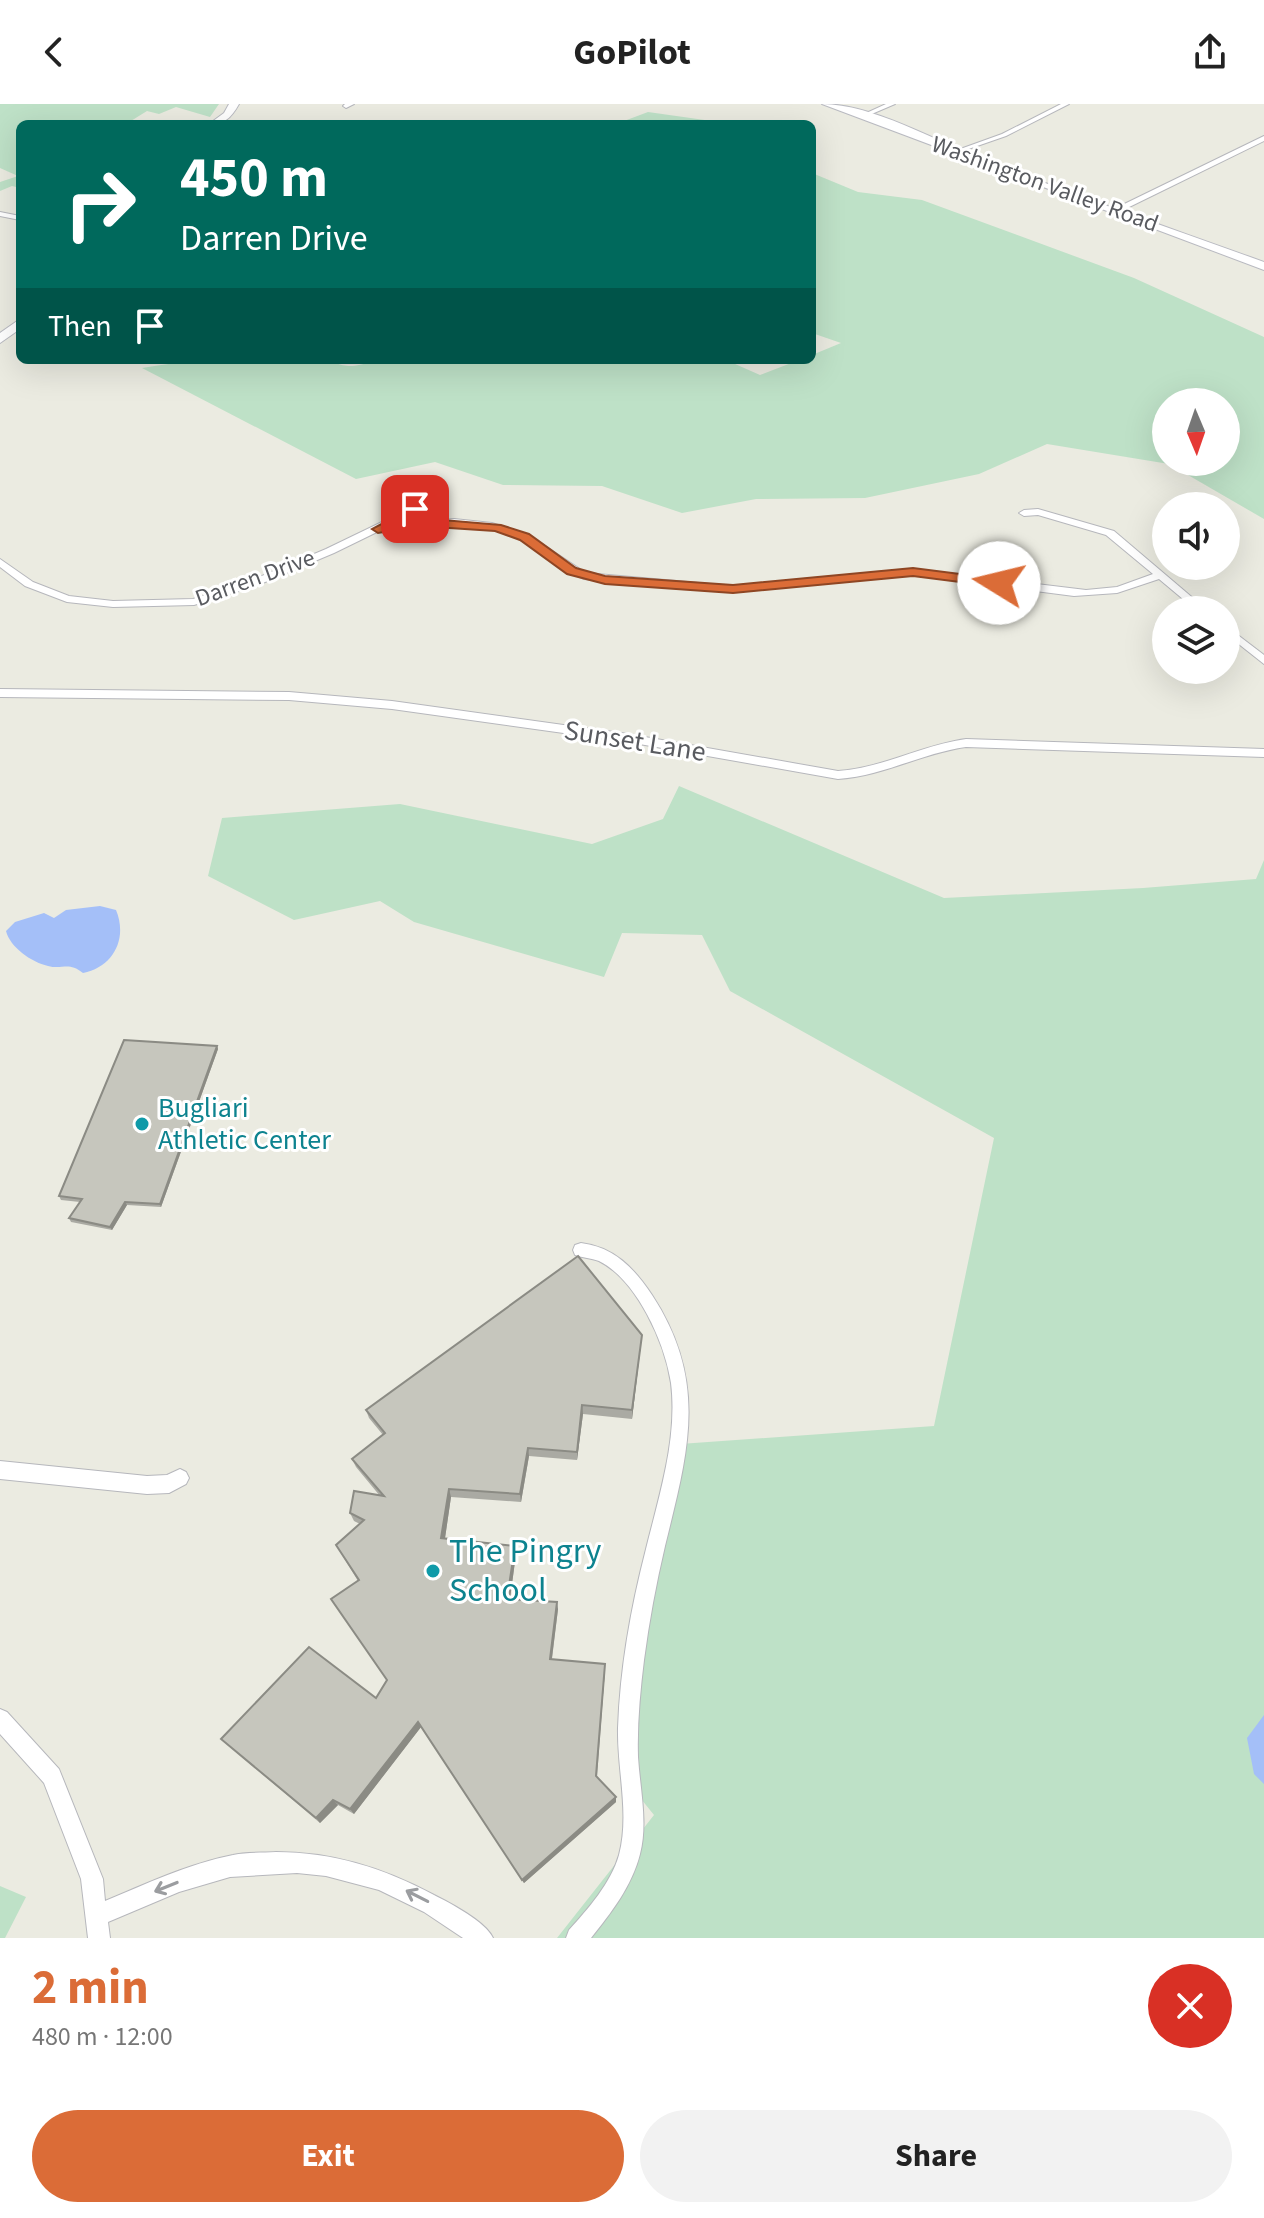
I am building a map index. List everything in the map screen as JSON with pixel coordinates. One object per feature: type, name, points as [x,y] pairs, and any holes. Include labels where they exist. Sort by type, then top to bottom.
[{"type":"street","points":[[221,120],[229,115],[234,104]]},
{"type":"street","name":"Washington Valley Road","points":[[827,104],[865,115],[955,152],[1264,266]]},
{"type":"street","points":[[865,115],[892,104]]},
{"type":"street","points":[[955,152],[1004,135],[1066,104]]},
{"type":"street","points":[[1116,210],[1264,138]]},
{"type":"street","points":[[0,339],[16,326]]},
{"type":"street","name":"Darren Drive","points":[[0,562],[29,584],[67,599],[113,604],[194,602],[254,583],[378,529],[415,509]]},
{"type":"street","points":[[1024,513],[1038,512],[1110,533],[1152,571]]},
{"type":"street","points":[[378,529],[419,522],[496,528],[525,537],[572,571],[584,576],[695,588],[759,588],[913,572],[1074,593],[1126,590],[1152,579]]},
{"type":"street","points":[[1163,580],[1184,596]]},
{"type":"street","points":[[1240,641],[1264,661]]},
{"type":"street","name":"Sunset Lane","points":[[0,693],[289,696],[392,705],[628,738],[838,775],[862,775],[941,744],[1264,753]]},
{"type":"street","points":[[577,1938],[625,1867],[635,1817],[628,1754],[633,1667],[645,1591],[676,1464],[682,1426],[679,1373],[666,1328],[631,1279],[612,1259],[594,1251],[581,1250]]},
{"type":"street","points":[[0,1470],[147,1485],[169,1484],[180,1478]]},
{"type":"street","points":[[0,1719],[52,1776],[92,1879],[98,1927],[175,1882],[232,1865],[291,1861],[344,1867],[389,1882],[439,1908],[482,1938]]},
{"type":"green space","points":[[0,104],[219,104],[210,117],[176,107],[159,114],[147,111],[132,120],[16,120],[16,175],[0,168]]},
{"type":"green space","points":[[648,112],[705,120],[627,120]]},
{"type":"green space","points":[[816,175],[858,192],[922,200],[1134,278],[1264,337],[1264,519],[1240,505],[1240,492],[1217,492],[1190,476],[1240,476],[1240,388],[1152,388],[1152,461],[1047,444],[979,474],[865,498],[756,499],[682,513],[602,486],[503,485],[435,462],[356,479],[142,368],[171,364],[735,364],[760,375],[789,364],[816,364],[816,353],[841,343],[816,334]]},
{"type":"green space","points":[[16,177],[16,187],[0,191],[0,182]]},
{"type":"green space","points":[[679,786],[944,898],[1256,879],[1264,860],[1264,1938],[557,1938],[654,1815],[625,1779],[645,1591],[680,1444],[934,1426],[994,1138],[730,991],[702,935],[622,933],[604,977],[414,922],[380,901],[294,920],[208,876],[222,818],[400,804],[592,844],[663,819]]},
{"type":"green space","points":[[0,1886],[26,1897],[5,1938],[0,1938]]},
{"type":"water","points":[[100,906],[116,910],[119,941],[110,958],[94,970],[83,973],[73,967],[53,967],[35,961],[17,948],[6,931],[15,922],[44,913],[54,918],[66,910]]},
{"type":"water","points":[[1264,1715],[1264,1784],[1254,1774],[1247,1738]]},
{"type":"building","name":"Bugliari Athletic Center","points":[[124,1040],[217,1046],[160,1204],[125,1202],[110,1227],[69,1218],[82,1199],[59,1196]]},
{"type":"building","name":"The Pingry School","points":[[578,1256],[642,1335],[632,1410],[582,1405],[577,1452],[528,1448],[520,1494],[449,1489],[441,1538],[515,1546],[507,1599],[557,1602],[550,1659],[605,1664],[596,1776],[616,1797],[522,1880],[418,1722],[350,1809],[333,1800],[316,1818],[221,1739],[309,1647],[376,1698],[387,1680],[331,1599],[359,1580],[336,1545],[364,1520],[350,1513],[354,1491],[384,1496],[352,1459],[385,1433],[366,1410]]},
{"type":"place","name":"Bugliari Athletic Center","points":[[142,1124]]},
{"type":"place","name":"The Pingry School","points":[[433,1571]]},
{"type":"route","points":[[415,509],[378,529],[419,522],[470,523],[514,532],[572,571],[605,580],[733,589],[913,572],[999,583]]}]
